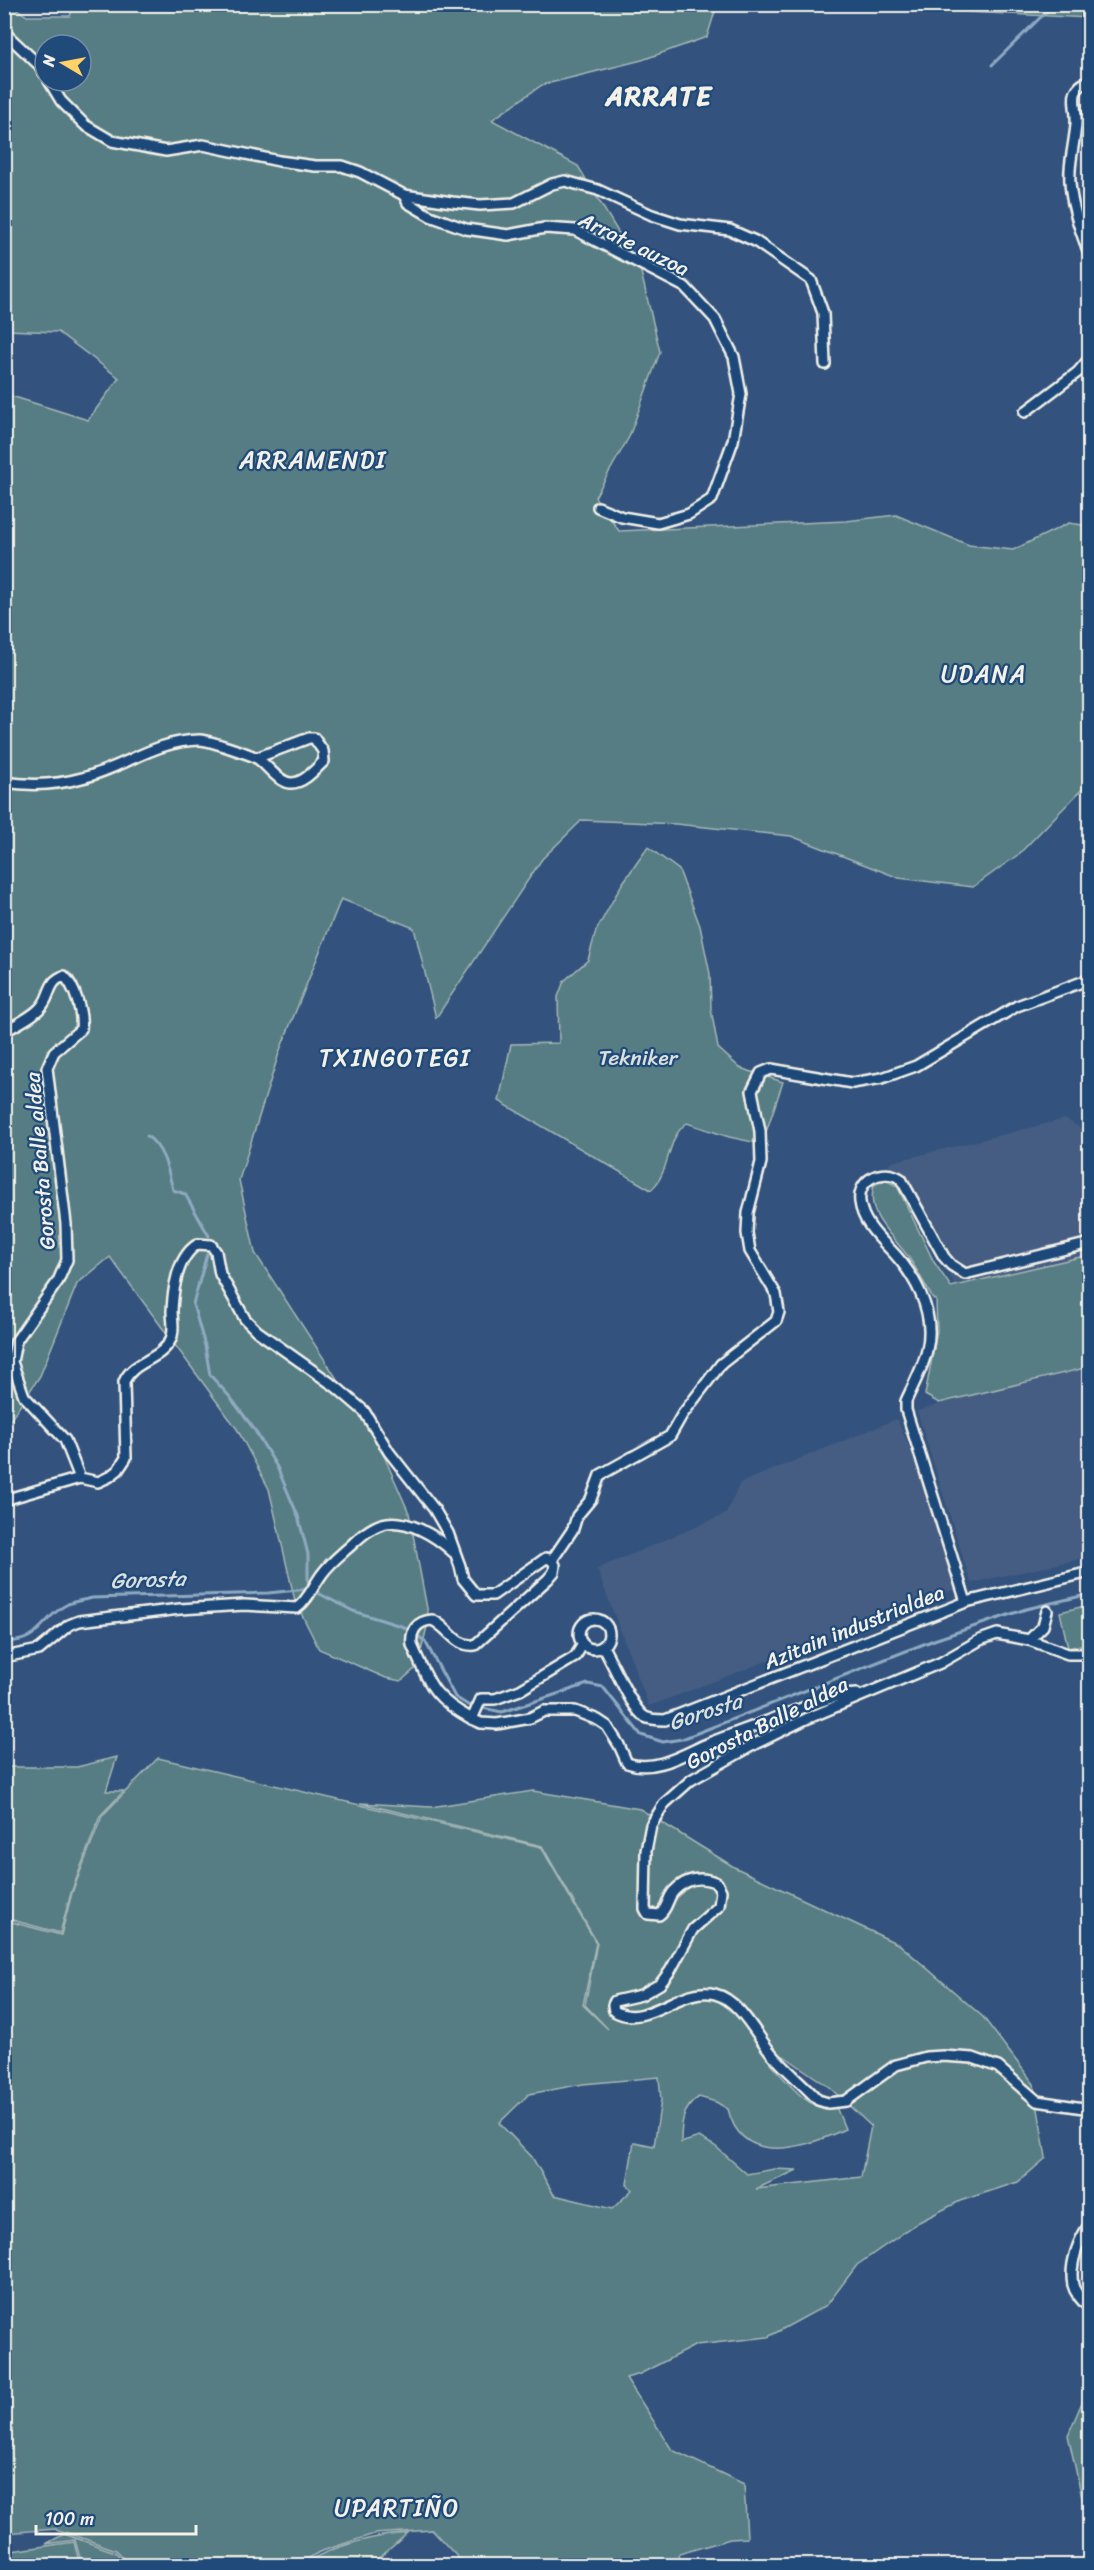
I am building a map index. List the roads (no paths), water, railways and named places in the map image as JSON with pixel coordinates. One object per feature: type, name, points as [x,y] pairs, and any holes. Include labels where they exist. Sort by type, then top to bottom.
[{"type":"street","points":[[4,32],[33,59]]},
{"type":"street","points":[[1089,80],[1079,86],[1073,99],[1077,121],[1070,171],[1081,233],[1089,256]]},
{"type":"street","name":"Arrate auzoa","points":[[56,93],[61,101],[86,125],[112,141],[166,151],[203,145],[315,166],[342,166],[360,172],[404,195],[452,202],[498,205],[514,203],[552,184],[565,181],[587,186],[652,215],[680,224],[737,233],[755,241],[811,280],[816,288],[823,313],[825,364]]},
{"type":"street","name":"Arrate auzoa","points":[[404,195],[408,203],[430,216],[466,229],[508,235],[545,228],[575,231],[685,287],[715,319],[734,357],[741,394],[733,441],[712,499],[689,514],[658,524],[622,517],[598,507]]},
{"type":"street","points":[[1025,412],[1077,372],[1089,358]]},
{"type":"street","points":[[4,782],[26,786],[83,778],[174,742],[203,740],[256,758],[290,783],[312,773],[324,760],[323,752],[314,738],[256,758]]},
{"type":"street","name":"Gorosta Balle aldea","points":[[4,1032],[44,1004],[49,989],[58,978],[64,976],[69,980],[80,1013],[81,1029],[54,1052],[47,1068],[66,1224],[67,1260],[58,1281],[16,1341],[12,1362],[24,1396],[65,1440],[80,1479]]},
{"type":"street","points":[[552,1560],[591,1499],[600,1476],[670,1436],[682,1415],[721,1364],[776,1321],[778,1312],[776,1294],[750,1251],[747,1233],[748,1213],[761,1162],[760,1131],[752,1091],[761,1073],[771,1069],[852,1083],[882,1078],[916,1066],[1017,1006],[1089,979]]},
{"type":"street","points":[[966,1602],[906,1410],[906,1401],[923,1360],[928,1340],[923,1301],[907,1269],[877,1236],[866,1220],[860,1203],[860,1195],[871,1177],[886,1173],[901,1179],[944,1257],[951,1265],[965,1274],[1089,1243]]},
{"type":"street","points":[[4,1500],[80,1479],[98,1482],[109,1477],[123,1464],[127,1450],[124,1382],[131,1370],[152,1360],[168,1345],[173,1332],[173,1301],[182,1260],[192,1248],[205,1243],[211,1245],[216,1252],[220,1274],[245,1319],[257,1331],[336,1387],[364,1411],[389,1452],[434,1509],[448,1533],[463,1579],[468,1587],[476,1594],[493,1595],[541,1560],[546,1558],[552,1560],[555,1565],[554,1572],[475,1645],[466,1646],[459,1643],[444,1627],[432,1620],[420,1623],[414,1628],[411,1638],[435,1693],[449,1706],[474,1716],[481,1723],[497,1724],[530,1718],[544,1711],[575,1711],[607,1726],[627,1763],[638,1767],[676,1758],[816,1703],[844,1695],[863,1694]]},
{"type":"street","points":[[4,1657],[39,1650],[69,1625],[79,1621],[180,1609],[244,1605],[297,1608],[304,1603],[332,1562],[364,1533],[380,1524],[394,1522],[415,1527],[455,1553]]},
{"type":"street","name":"Azitain industrialdea","points":[[603,1647],[637,1711],[644,1717],[665,1720],[966,1602],[1089,1572]]},
{"type":"street","points":[[1029,1640],[1043,1626],[1047,1611]]},
{"type":"street","points":[[593,1620],[600,1621],[608,1628],[609,1637],[603,1647],[592,1649],[583,1644],[579,1634],[584,1624],[593,1620]]},
{"type":"street","name":"Gorosta Balle aldea","points":[[1089,1654],[1068,1654],[1029,1640],[997,1634],[980,1640],[940,1663],[863,1694],[755,1744],[691,1780],[664,1803],[651,1825],[646,1851],[645,1909],[648,1914],[659,1915],[664,1912],[673,1892],[689,1881],[699,1878],[717,1883],[722,1891],[719,1906],[693,1929],[670,1971],[660,1984],[641,1995],[615,2001],[613,2005],[614,2011],[621,2015],[644,2014],[697,1992],[717,1994],[735,2006],[773,2055],[818,2100],[828,2103],[846,2101],[896,2065],[943,2056],[973,2058],[999,2067],[1037,2101],[1089,2109]]},
{"type":"street","points":[[474,1716],[481,1699],[495,1699],[528,1686],[575,1657],[583,1644]]},
{"type":"street","points":[[1089,2224],[1081,2236],[1077,2249],[1073,2286],[1089,2308]]},
{"type":"waterway","points":[[992,65],[1054,4]]},
{"type":"waterway","points":[[147,1136],[161,1153],[173,1190],[185,1194],[209,1236]]},
{"type":"waterway","points":[[4,1641],[25,1639],[59,1609],[71,1603],[92,1598],[268,1593],[308,1589],[308,1554],[298,1516],[277,1467],[254,1429],[210,1375],[205,1346],[193,1304],[207,1254]]},
{"type":"waterway","name":"Gorosta","points":[[316,1592],[353,1611],[404,1627],[425,1641],[455,1697],[468,1705],[502,1712],[588,1684],[603,1687],[641,1735],[663,1742],[682,1739],[934,1640],[1026,1609],[1090,1594]]},
{"type":"district","name":"ARRATE","points":[[659,96]]},
{"type":"district","name":"ARRAMENDI","points":[[313,460]]},
{"type":"district","name":"UDANA","points":[[984,674]]},
{"type":"district","name":"TXINGOTEGI","points":[[395,1058]]},
{"type":"district","name":"UPARTIÑO","points":[[397,2508]]},
{"type":"park label","name":"Tekniker","points":[[638,1058]]}]
